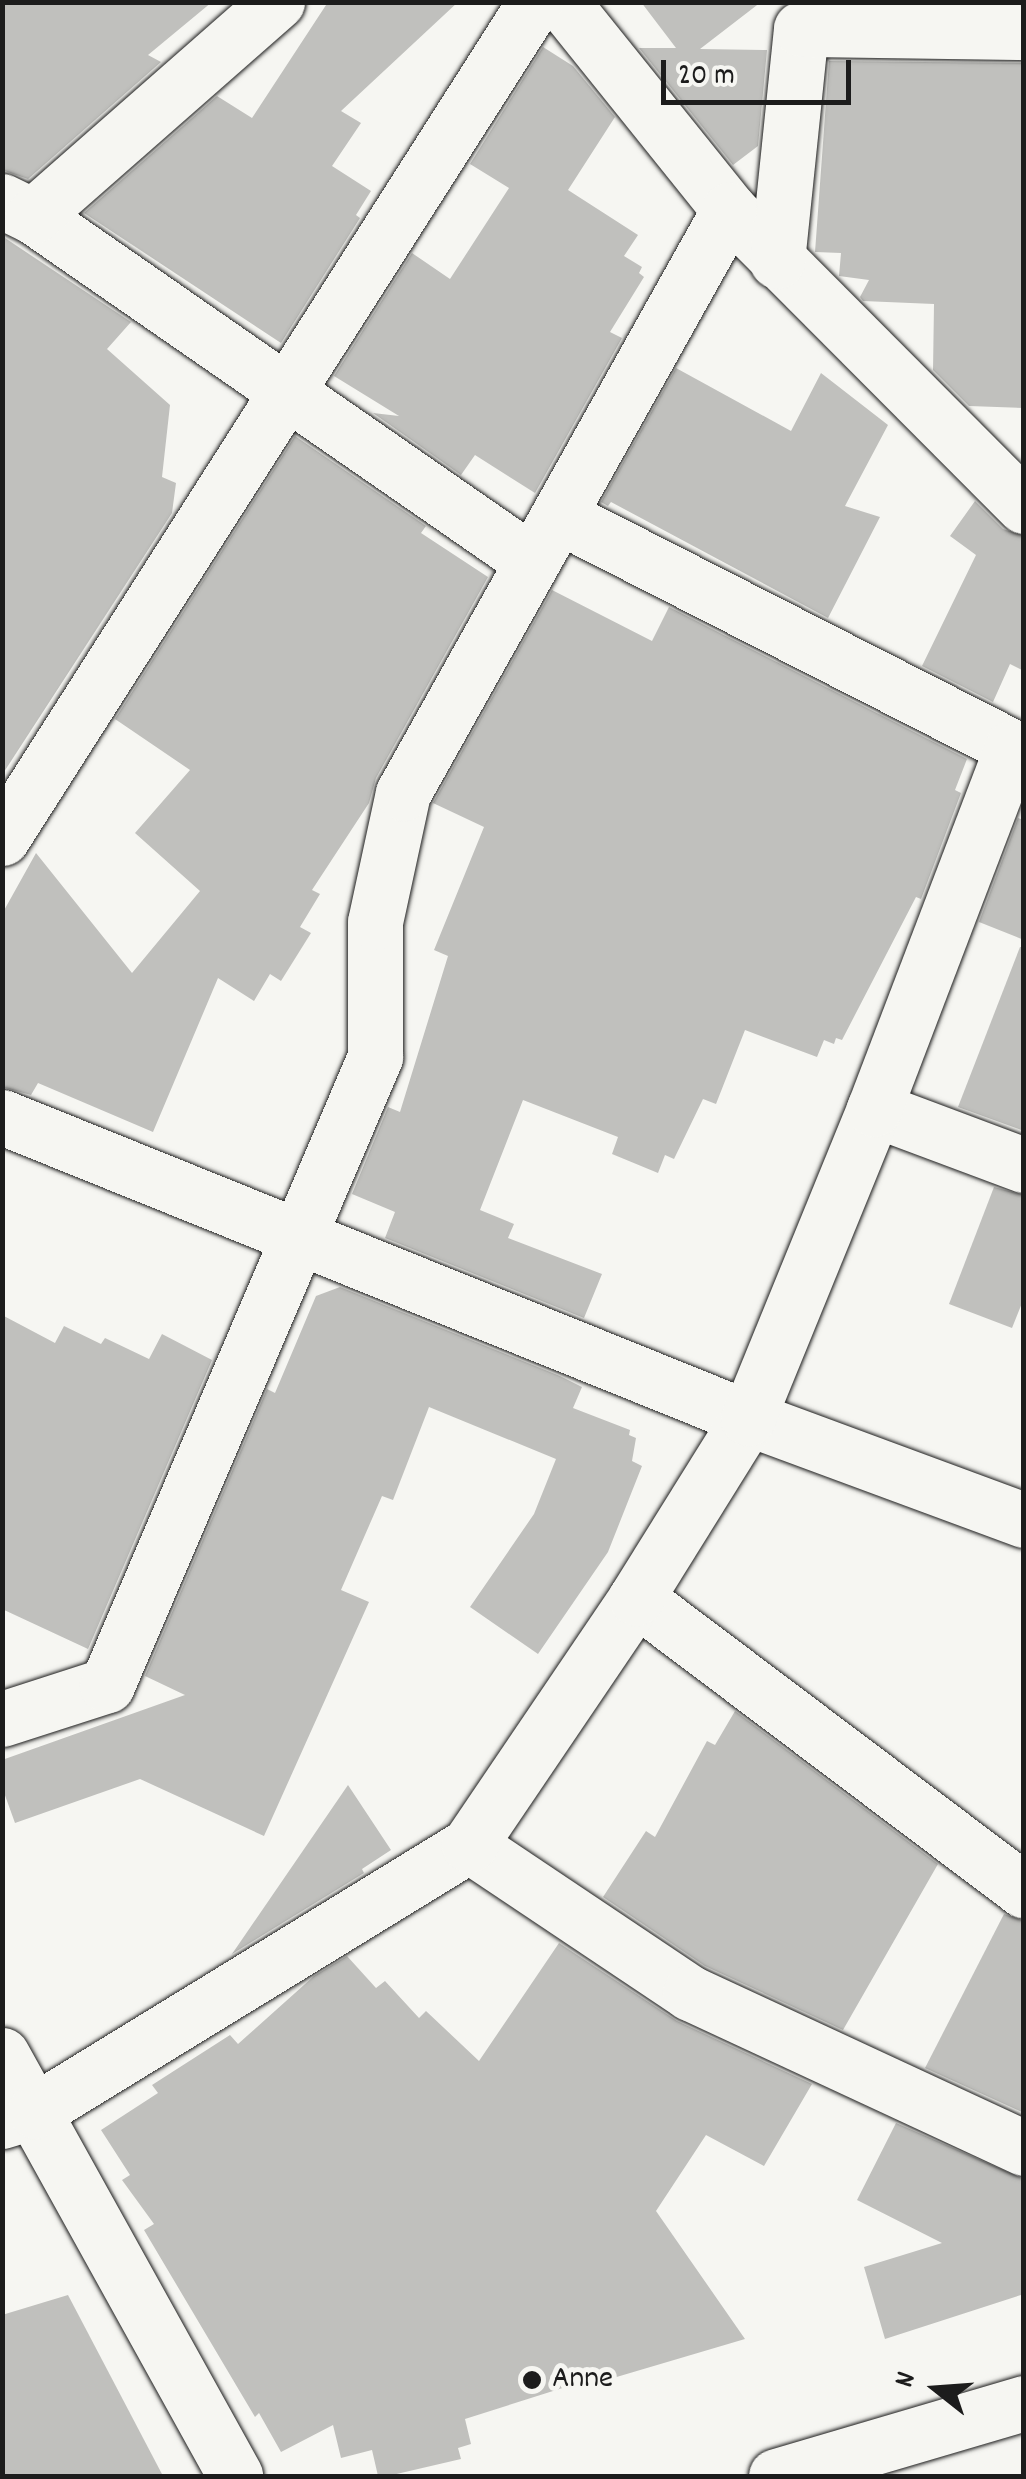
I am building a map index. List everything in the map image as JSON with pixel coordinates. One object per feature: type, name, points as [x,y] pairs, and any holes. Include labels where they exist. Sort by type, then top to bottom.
[{"type":"street","points":[[19,2116],[469,1845],[636,1598],[748,1418],[1018,750],[545,539],[284,394],[18,208],[277,2]]},
{"type":"street","points":[[2,838],[17,770],[284,394],[534,2]]},
{"type":"street","points":[[562,2],[729,210],[1024,506]]},
{"type":"street","points":[[777,261],[801,29],[1024,32]]},
{"type":"street","points":[[2,1719],[107,1685],[375,1057],[374,922],[403,793],[729,210]]},
{"type":"street","points":[[874,1109],[1024,1165]]},
{"type":"street","points":[[2,1117],[748,1418],[1024,1520]]},
{"type":"street","points":[[636,1598],[1024,1890]]},
{"type":"street","points":[[469,1845],[690,1992],[1024,2148]]},
{"type":"street","points":[[2,2055],[19,2116],[235,2476]]},
{"type":"street","points":[[776,2476],[1024,2404]]},
{"type":"building","points":[[3,2],[212,2],[148,55],[161,62],[28,179],[2,170]]},
{"type":"building","points":[[328,2],[458,2],[341,111],[361,123],[332,166],[371,191],[356,215],[360,218],[281,343],[84,213],[217,96],[252,118]]},
{"type":"building","points":[[641,2],[761,2],[700,49],[767,50],[758,146],[733,165],[639,48],[676,48]]},
{"type":"building","points":[[543,47],[573,66],[615,117],[568,190],[638,235],[624,256],[642,267],[639,273],[644,277],[610,332],[622,338],[535,493],[475,455],[461,475],[373,413],[399,416],[334,376],[412,253],[450,279],[509,188],[470,164]]},
{"type":"building","points":[[829,61],[1024,63],[1024,408],[969,406],[933,370],[934,304],[863,301],[860,297],[869,280],[839,276],[841,253],[815,252]]},
{"type":"building","points":[[2,236],[131,322],[107,349],[170,405],[162,477],[176,483],[172,513],[2,775]]},
{"type":"building","points":[[676,368],[791,431],[821,373],[888,425],[845,506],[880,517],[828,618],[611,502],[608,506],[601,502]]},
{"type":"building","points":[[295,436],[426,526],[421,533],[488,577],[376,778],[369,803],[312,890],[320,894],[300,927],[311,933],[281,981],[270,974],[254,1001],[218,978],[153,1132],[38,1083],[31,1095],[2,1087],[2,914],[36,853],[132,973],[200,891],[135,833],[190,770],[115,719]]},
{"type":"building","points":[[975,501],[1003,529],[1024,536],[1024,671],[1010,664],[993,702],[922,666],[976,555],[950,536]]},
{"type":"building","points":[[552,590],[652,641],[669,607],[967,759],[955,790],[961,793],[921,899],[916,897],[842,1040],[836,1038],[834,1044],[824,1040],[817,1057],[745,1030],[716,1104],[703,1099],[674,1159],[665,1155],[658,1173],[612,1154],[618,1137],[523,1100],[480,1210],[514,1224],[508,1238],[602,1274],[584,1318],[385,1238],[395,1212],[352,1194],[388,1107],[400,1112],[448,956],[434,950],[484,827],[433,803]]},
{"type":"building","points":[[1018,818],[1024,820],[1024,940],[979,922]]},
{"type":"building","points":[[1020,947],[1024,947],[1024,1131],[958,1107]]},
{"type":"building","points":[[994,1187],[1024,1195],[1024,1298],[1012,1328],[949,1304]]},
{"type":"building","points":[[340,1287],[560,1376],[582,1387],[573,1408],[630,1430],[629,1435],[636,1438],[632,1461],[642,1466],[608,1552],[538,1654],[470,1607],[534,1514],[556,1459],[429,1407],[393,1500],[382,1496],[341,1590],[369,1602],[264,1836],[140,1779],[15,1823],[2,1787],[2,1760],[185,1695],[145,1676],[267,1389],[275,1393],[316,1296]]},
{"type":"building","points":[[2,1315],[55,1343],[64,1326],[101,1344],[105,1338],[149,1359],[162,1334],[212,1360],[88,1649],[2,1609]]},
{"type":"building","points":[[735,1711],[938,1864],[843,2030],[705,1966],[603,1897],[646,1831],[655,1837],[707,1741],[715,1745]]},
{"type":"building","points":[[348,1785],[391,1850],[362,1869],[364,1873],[232,1954]]},
{"type":"building","points":[[1004,1914],[1024,1921],[1024,2113],[925,2068]]},
{"type":"building","points":[[559,1943],[677,2021],[812,2084],[764,2166],[706,2135],[656,2211],[745,2339],[576,2389],[572,2385],[465,2419],[471,2444],[458,2448],[461,2459],[378,2476],[372,2450],[341,2458],[333,2425],[281,2452],[259,2413],[255,2417],[144,2230],[154,2224],[122,2180],[130,2175],[101,2130],[158,2093],[152,2085],[230,2035],[238,2044],[314,1976],[347,1956],[376,1988],[385,1981],[419,2018],[426,2011],[479,2061]]},
{"type":"building","points":[[896,2123],[1024,2179],[1024,2294],[885,2339],[864,2267],[942,2243],[857,2200]]},
{"type":"building","points":[[68,2295],[163,2476],[2,2476],[2,2315]]},
{"type":"place","name":"Anne","points":[[532,2380]]}]
